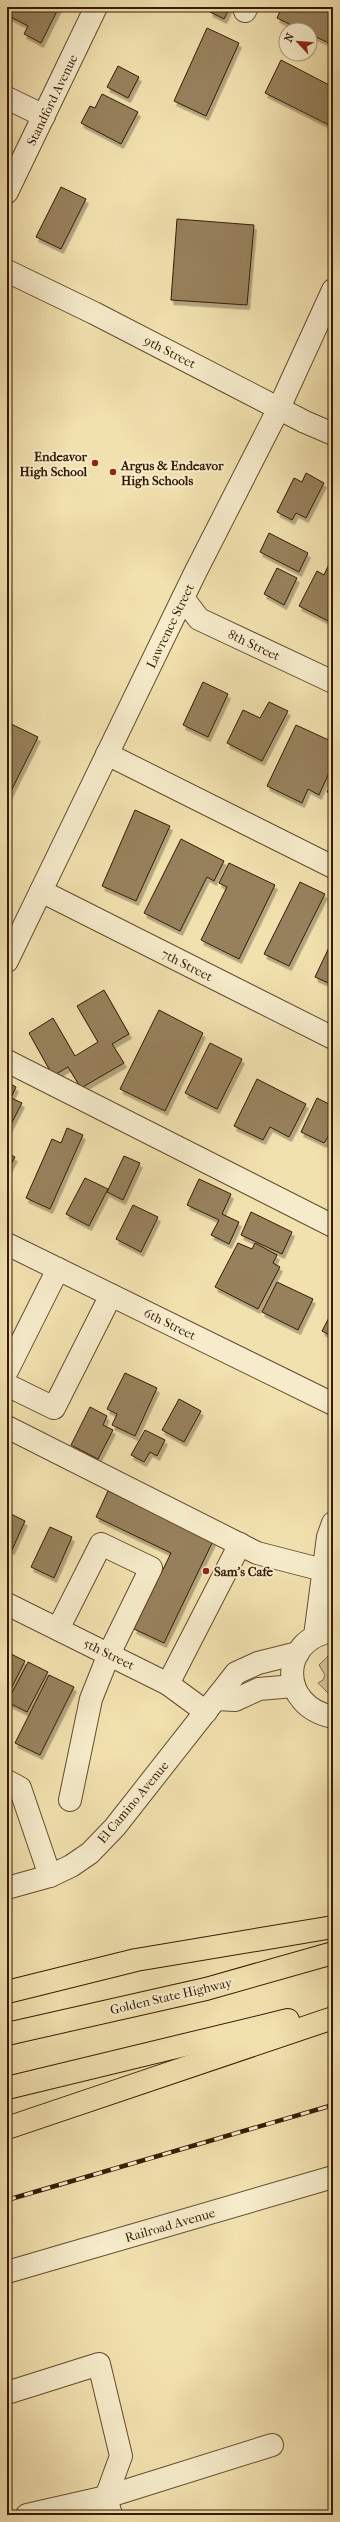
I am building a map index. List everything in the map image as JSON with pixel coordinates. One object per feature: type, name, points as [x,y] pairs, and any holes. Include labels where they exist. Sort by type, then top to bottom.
[{"type":"highway","points":[[7,1992],[136,1960],[333,1926]]},
{"type":"highway","name":"Golden State Highway","points":[[7,2034],[206,1989],[333,1953]]},
{"type":"highway","points":[[7,2088],[333,2009]]},
{"type":"highway","points":[[7,2128],[333,2018]]},
{"type":"street","name":"Standford Avenue","points":[[7,192],[96,7]]},
{"type":"street","points":[[7,98],[44,116]]},
{"type":"street","name":"9th Street","points":[[7,271],[94,313],[333,434]]},
{"type":"street","name":"Lawrence Street","points":[[7,961],[183,598],[279,408],[333,290]]},
{"type":"street","name":"8th Street","points":[[183,598],[198,619],[333,682]]},
{"type":"street","points":[[107,754],[333,867]]},
{"type":"street","name":"7th Street","points":[[41,891],[333,1038]]},
{"type":"street","points":[[7,1062],[333,1226]]},
{"type":"street","name":"6th Street","points":[[7,1244],[333,1404]]},
{"type":"street","points":[[7,1371],[58,1269]]},
{"type":"street","points":[[7,1385],[54,1408],[111,1295]]},
{"type":"street","points":[[7,1427],[257,1553],[323,1570]]},
{"type":"street","points":[[333,1523],[328,1537],[323,1570],[324,1634],[298,1653],[292,1667],[294,1686],[298,1695],[307,1706],[319,1714],[333,1717]]},
{"type":"street","points":[[58,1629],[101,1544],[151,1568],[109,1654],[91,1699],[70,1800]]},
{"type":"street","points":[[168,1684],[240,1544]]},
{"type":"street","name":"5th Street","points":[[7,1604],[212,1705]]},
{"type":"street","name":"El Camino Avenue","points":[[7,1888],[50,1876],[71,1866],[90,1852],[115,1827],[236,1673],[258,1663],[298,1653]]},
{"type":"street","points":[[212,1705],[235,1700],[259,1689],[294,1686]]},
{"type":"street","points":[[7,1781],[20,1788],[50,1876]]},
{"type":"street","name":"Railroad Avenue","points":[[7,2272],[333,2177]]},
{"type":"street","points":[[7,2393],[99,2364],[122,2456],[108,2506]]},
{"type":"street","points":[[27,2515],[108,2506],[272,2445]]},
{"type":"shaded area","points":[[328,1656],[333,1662],[333,1687],[329,1694],[318,1683],[323,1680],[325,1675],[319,1665]]},
{"type":"building","points":[[7,7],[59,7],[41,43],[24,34],[28,26],[7,15]]},
{"type":"building","points":[[212,7],[230,7],[224,19],[210,12]]},
{"type":"building","points":[[282,7],[333,7],[333,45],[318,38],[318,22],[285,22],[277,18]]},
{"type":"building","points":[[207,28],[239,43],[206,116],[174,101]]},
{"type":"building","points":[[280,62],[285,62],[333,87],[333,127],[265,93]]},
{"type":"building","points":[[118,66],[139,77],[128,98],[107,87]]},
{"type":"building","points":[[102,94],[138,112],[121,144],[81,123],[90,106],[95,108]]},
{"type":"building","points":[[61,187],[86,199],[61,249],[36,237]]},
{"type":"building","points":[[177,219],[254,225],[247,305],[171,300]]},
{"type":"building","points":[[306,473],[324,483],[306,518],[296,513],[292,520],[277,512],[294,478],[302,482]]},
{"type":"building","points":[[269,533],[308,553],[299,572],[260,552]]},
{"type":"building","points":[[330,562],[333,564],[332,623],[299,606],[317,571],[324,575]]},
{"type":"building","points":[[277,568],[297,578],[284,605],[264,594]]},
{"type":"building","points":[[203,682],[228,694],[208,737],[183,725]]},
{"type":"building","points":[[269,702],[288,711],[262,761],[227,743],[243,710],[260,718]]},
{"type":"building","points":[[7,722],[38,737],[7,799]]},
{"type":"building","points":[[296,725],[333,742],[333,764],[319,795],[308,789],[302,803],[267,786]]},
{"type":"building","points":[[333,780],[333,795],[327,792]]},
{"type":"building","points":[[135,810],[170,826],[136,901],[102,886]]},
{"type":"building","points":[[181,839],[224,861],[214,881],[207,877],[180,931],[144,913]]},
{"type":"building","points":[[229,863],[275,885],[239,959],[201,940],[227,887],[219,883]]},
{"type":"building","points":[[300,882],[325,894],[289,966],[264,954]]},
{"type":"building","points":[[333,939],[333,985],[315,977]]},
{"type":"building","points":[[104,990],[129,1034],[112,1044],[124,1063],[81,1088],[68,1067],[53,1076],[29,1033],[53,1018],[75,1056],[98,1042],[77,1006]]},
{"type":"building","points":[[159,1010],[203,1033],[165,1111],[120,1089]]},
{"type":"building","points":[[210,1043],[242,1059],[217,1109],[185,1093]]},
{"type":"building","points":[[257,1079],[306,1104],[289,1137],[270,1127],[263,1140],[234,1126]]},
{"type":"building","points":[[7,1082],[16,1087],[11,1098],[22,1103],[7,1132]]},
{"type":"building","points":[[317,1098],[333,1106],[333,1129],[324,1143],[301,1132]]},
{"type":"building","points":[[67,1128],[83,1135],[50,1209],[26,1198],[52,1139],[61,1143]]},
{"type":"building","points":[[7,1153],[15,1157],[7,1172]]},
{"type":"building","points":[[124,1156],[140,1163],[123,1200],[107,1192]]},
{"type":"building","points":[[85,1178],[108,1189],[89,1226],[66,1214]]},
{"type":"building","points":[[199,1179],[231,1194],[222,1214],[239,1222],[229,1244],[211,1235],[219,1220],[187,1205]]},
{"type":"building","points":[[133,1205],[158,1217],[141,1252],[116,1239]]},
{"type":"building","points":[[251,1212],[292,1232],[282,1254],[241,1235]]},
{"type":"building","points":[[238,1243],[252,1249],[255,1243],[277,1255],[273,1263],[280,1267],[258,1309],[215,1287]]},
{"type":"building","points":[[277,1282],[313,1299],[298,1330],[262,1312]]},
{"type":"building","points":[[333,1310],[333,1337],[322,1331]]},
{"type":"building","points":[[125,1373],[157,1388],[135,1436],[112,1425],[117,1414],[107,1409]]},
{"type":"building","points":[[179,1399],[201,1411],[184,1442],[162,1430]]},
{"type":"building","points":[[90,1407],[107,1416],[103,1425],[113,1430],[98,1459],[71,1445]]},
{"type":"building","points":[[145,1430],[165,1440],[157,1456],[150,1452],[144,1462],[131,1455]]},
{"type":"building","points":[[108,1491],[213,1541],[164,1643],[134,1629],[171,1553],[96,1517]]},
{"type":"building","points":[[7,1512],[25,1521],[12,1550],[7,1548]]},
{"type":"building","points":[[50,1527],[72,1537],[54,1578],[31,1567]]},
{"type":"building","points":[[7,1652],[25,1661],[7,1697]]},
{"type":"building","points":[[28,1662],[48,1672],[27,1712],[7,1702]]},
{"type":"building","points":[[49,1675],[74,1687],[40,1755],[15,1743]]},
{"type":"railway","points":[[7,2200],[333,2105]]},
{"type":"place","name":"Endeavor High School","points":[[95,463]]},
{"type":"place","name":"Argus & Endeavor High Schools","points":[[113,472]]},
{"type":"place","name":"Sam's Cafe","points":[[206,1571]]}]
